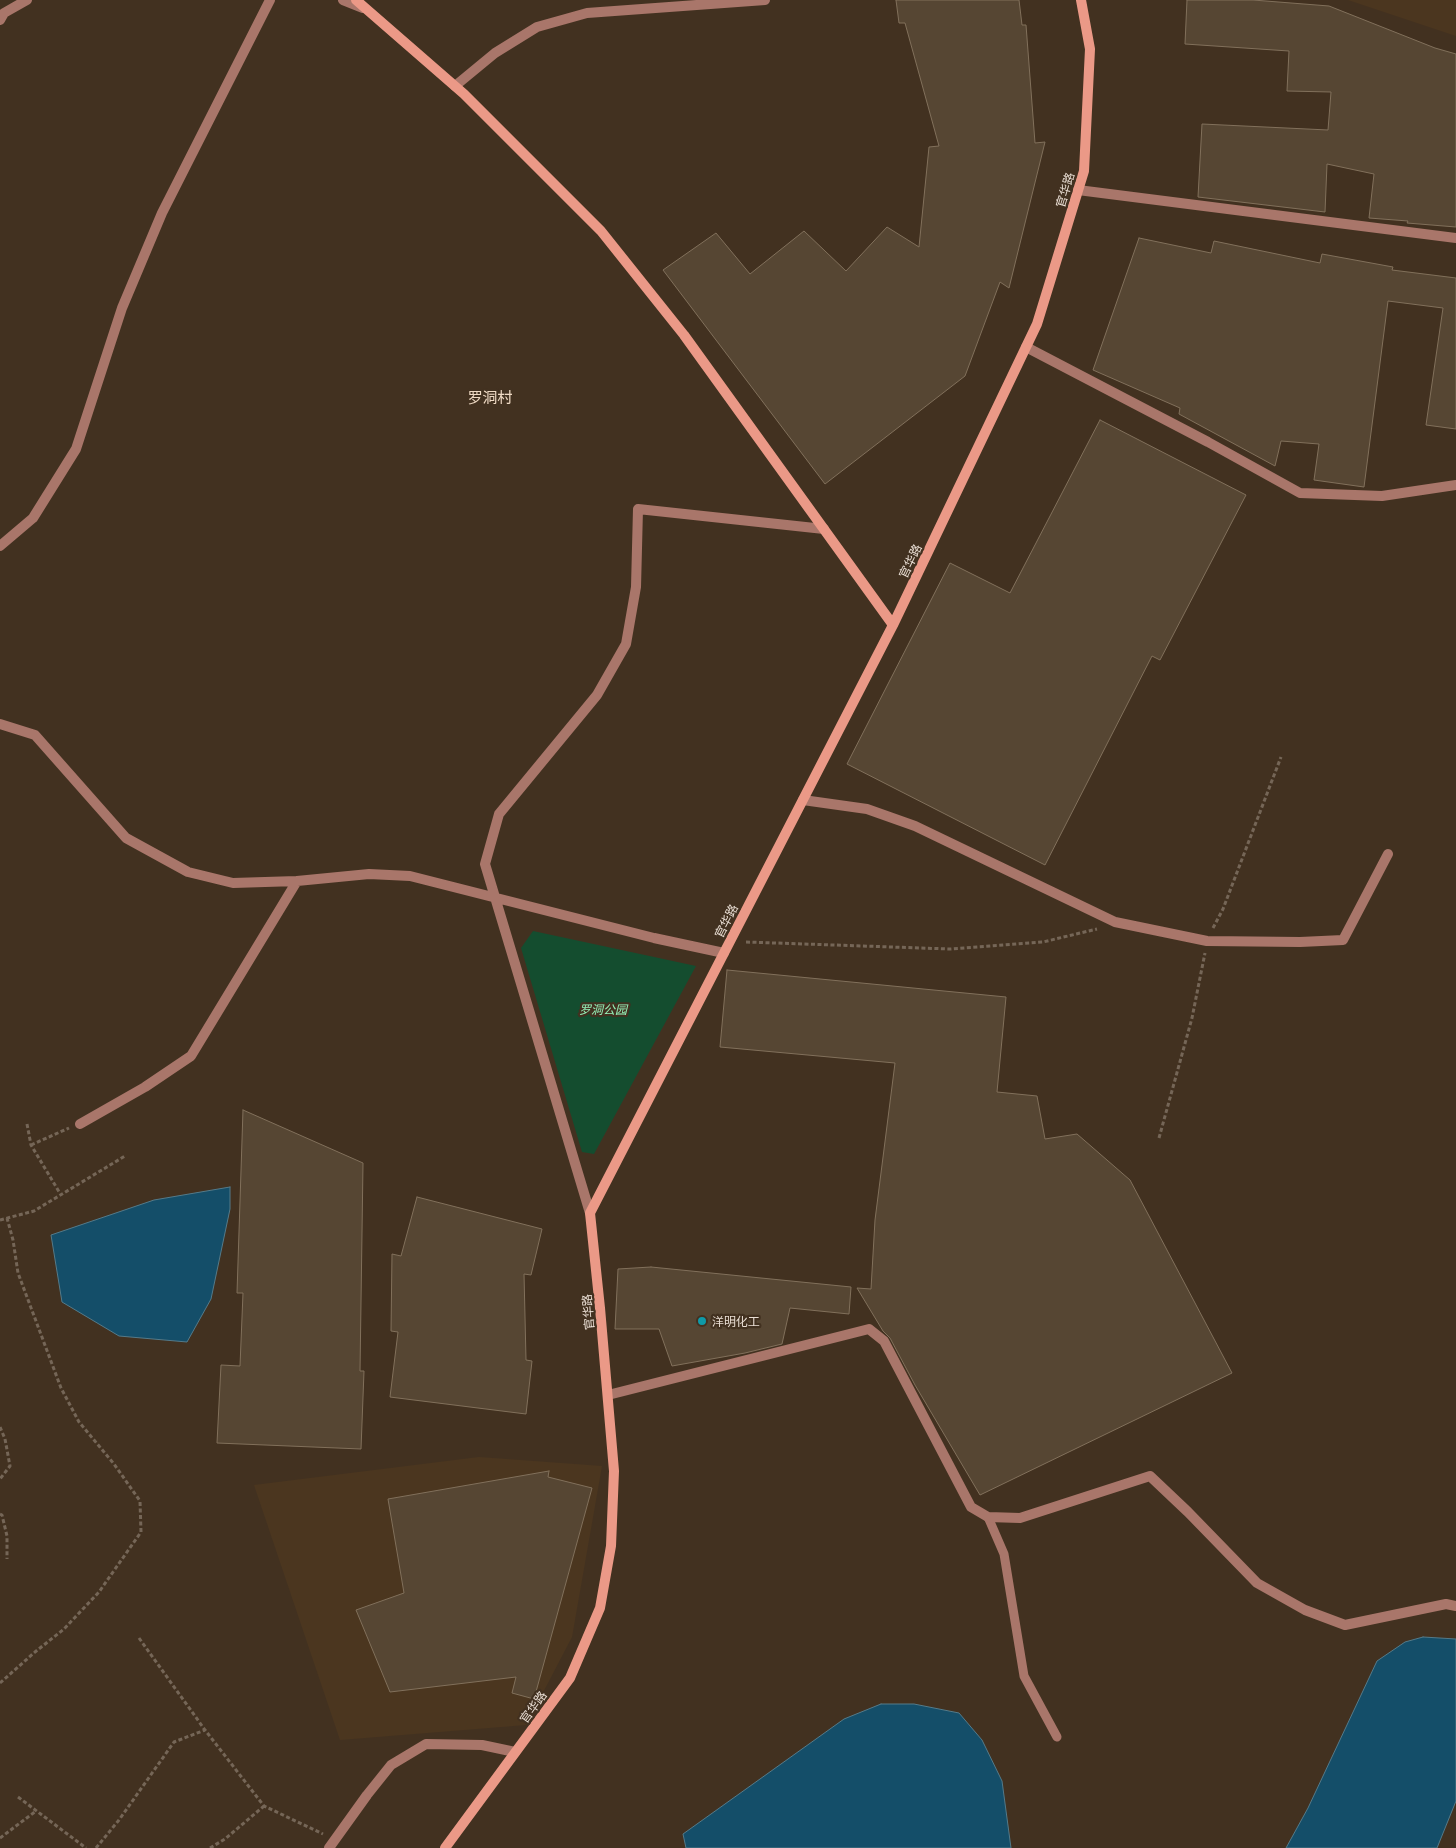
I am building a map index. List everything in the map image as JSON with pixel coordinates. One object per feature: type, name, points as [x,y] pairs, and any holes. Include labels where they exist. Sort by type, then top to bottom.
[{"type":"main road","points":[[356,0],[455,86],[600,232],[684,335],[893,625]]},
{"type":"main road","name":"官华路","points":[[445,1848],[570,1678],[600,1608],[611,1546],[614,1471],[590,1213],[893,625],[1037,324],[1084,170],[1090,49],[1081,0]]},
{"type":"street","points":[[0,20],[4,12],[26,0]]},
{"type":"street","points":[[0,546],[33,518],[76,449],[122,308],[162,213],[270,0]]},
{"type":"street","points":[[343,0],[365,8]]},
{"type":"street","points":[[455,86],[495,53],[537,26],[587,13],[765,0]]},
{"type":"street","points":[[1078,190],[1456,238]]},
{"type":"street","points":[[1026,347],[1208,442],[1300,493],[1382,496],[1456,485]]},
{"type":"street","points":[[590,1213],[485,864],[499,814],[597,695],[626,644],[636,587],[638,509],[824,529]]},
{"type":"street","points":[[0,724],[35,735],[126,838],[188,872],[233,883],[297,881],[369,874],[410,876],[654,938],[724,953]]},
{"type":"street","points":[[803,800],[867,810],[915,826],[1115,922],[1207,941],[1300,942],[1342,940],[1388,854]]},
{"type":"street","points":[[80,1124],[145,1087],[191,1056],[297,881]]},
{"type":"street","points":[[608,1395],[869,1329],[884,1341],[971,1507],[988,1517],[1020,1518],[1150,1476],[1188,1512],[1257,1584],[1305,1610],[1345,1625],[1446,1604],[1456,1606]]},
{"type":"street","points":[[332,1844],[391,1765],[426,1744],[482,1745],[516,1752]]},
{"type":"lane","points":[[988,1517],[1004,1554],[1024,1676],[1057,1737]]},
{"type":"path","points":[[730,941],[950,949],[1043,942],[1102,928],[1115,922]]},
{"type":"path","points":[[27,1124],[31,1145],[61,1195]]},
{"type":"path","points":[[31,1145],[80,1124]]},
{"type":"path","points":[[0,1220],[34,1211],[125,1156]]},
{"type":"path","points":[[0,1683],[64,1629],[99,1592],[141,1532],[140,1501],[114,1464],[79,1422],[61,1388],[18,1273],[13,1240],[7,1218]]},
{"type":"path","points":[[0,1427],[5,1439],[10,1466],[0,1479]]},
{"type":"path","points":[[0,1514],[2,1515],[7,1536],[7,1559]]},
{"type":"path","points":[[139,1638],[205,1730],[264,1806],[332,1844]]},
{"type":"path","points":[[96,1848],[119,1820],[174,1742],[205,1730]]},
{"type":"path","points":[[18,1797],[86,1848]]},
{"type":"path","points":[[210,1848],[225,1839],[264,1806]]},
{"type":"path","points":[[0,1838],[36,1811]]},
{"type":"shaded area","points":[[1348,0],[1456,0],[1456,36]]},
{"type":"shaded area","points":[[479,1457],[602,1466],[572,1637],[526,1725],[340,1740],[254,1485]]},
{"type":"green space","name":"罗洞公园","points":[[533,931],[696,966],[594,1154],[582,1152],[521,948]]},
{"type":"water","points":[[230,1187],[230,1209],[211,1299],[187,1342],[119,1336],[62,1302],[51,1235],[154,1200]]},
{"type":"water","points":[[1423,1637],[1456,1639],[1456,1801],[1437,1848],[1286,1848],[1308,1808],[1377,1661],[1405,1642]]},
{"type":"water","points":[[881,1704],[914,1704],[959,1713],[982,1740],[1002,1781],[1011,1848],[686,1848],[683,1834],[844,1719]]},
{"type":"building","points":[[896,0],[1019,0],[1022,25],[1026,25],[1035,143],[1045,142],[1009,288],[1000,282],[965,376],[825,484],[663,270],[716,233],[750,274],[804,231],[846,271],[887,227],[919,247],[929,147],[939,146],[905,23],[899,23]]},
{"type":"building","points":[[1187,0],[1253,0],[1329,6],[1435,48],[1456,54],[1456,227],[1369,218],[1374,174],[1327,164],[1325,212],[1198,197],[1202,124],[1328,130],[1331,92],[1287,91],[1289,51],[1185,44]]},
{"type":"building","points":[[1139,238],[1211,253],[1214,241],[1320,263],[1322,254],[1393,267],[1392,270],[1456,278],[1456,429],[1426,425],[1443,308],[1388,301],[1364,487],[1314,480],[1319,444],[1281,441],[1275,466],[1179,414],[1180,408],[1093,370]]},
{"type":"building","points":[[1100,420],[1246,495],[1160,660],[1152,656],[1045,865],[847,764],[950,563],[1010,593]]},
{"type":"building","points":[[727,970],[1006,997],[997,1092],[1037,1096],[1045,1139],[1077,1134],[1130,1180],[1232,1373],[980,1495],[915,1385],[890,1338],[883,1331],[857,1288],[871,1289],[875,1220],[895,1063],[720,1047]]},
{"type":"building","points":[[243,1110],[363,1163],[360,1371],[364,1371],[361,1449],[217,1443],[221,1365],[240,1366],[243,1293],[237,1293]]},
{"type":"building","points":[[417,1197],[542,1229],[531,1275],[524,1274],[526,1360],[532,1361],[526,1414],[390,1397],[398,1332],[391,1331],[392,1254],[401,1256]]},
{"type":"building","name":"洋明化工","points":[[651,1267],[851,1287],[849,1314],[790,1308],[782,1344],[745,1353],[672,1366],[659,1329],[615,1329],[618,1269]]},
{"type":"building","points":[[549,1471],[548,1477],[592,1488],[534,1699],[512,1693],[516,1677],[390,1692],[356,1610],[404,1593],[388,1499]]},
{"type":"place","name":"洋明化工","points":[[702,1321]]},
{"type":"district","name":"罗洞村","points":[[490,397]]}]
